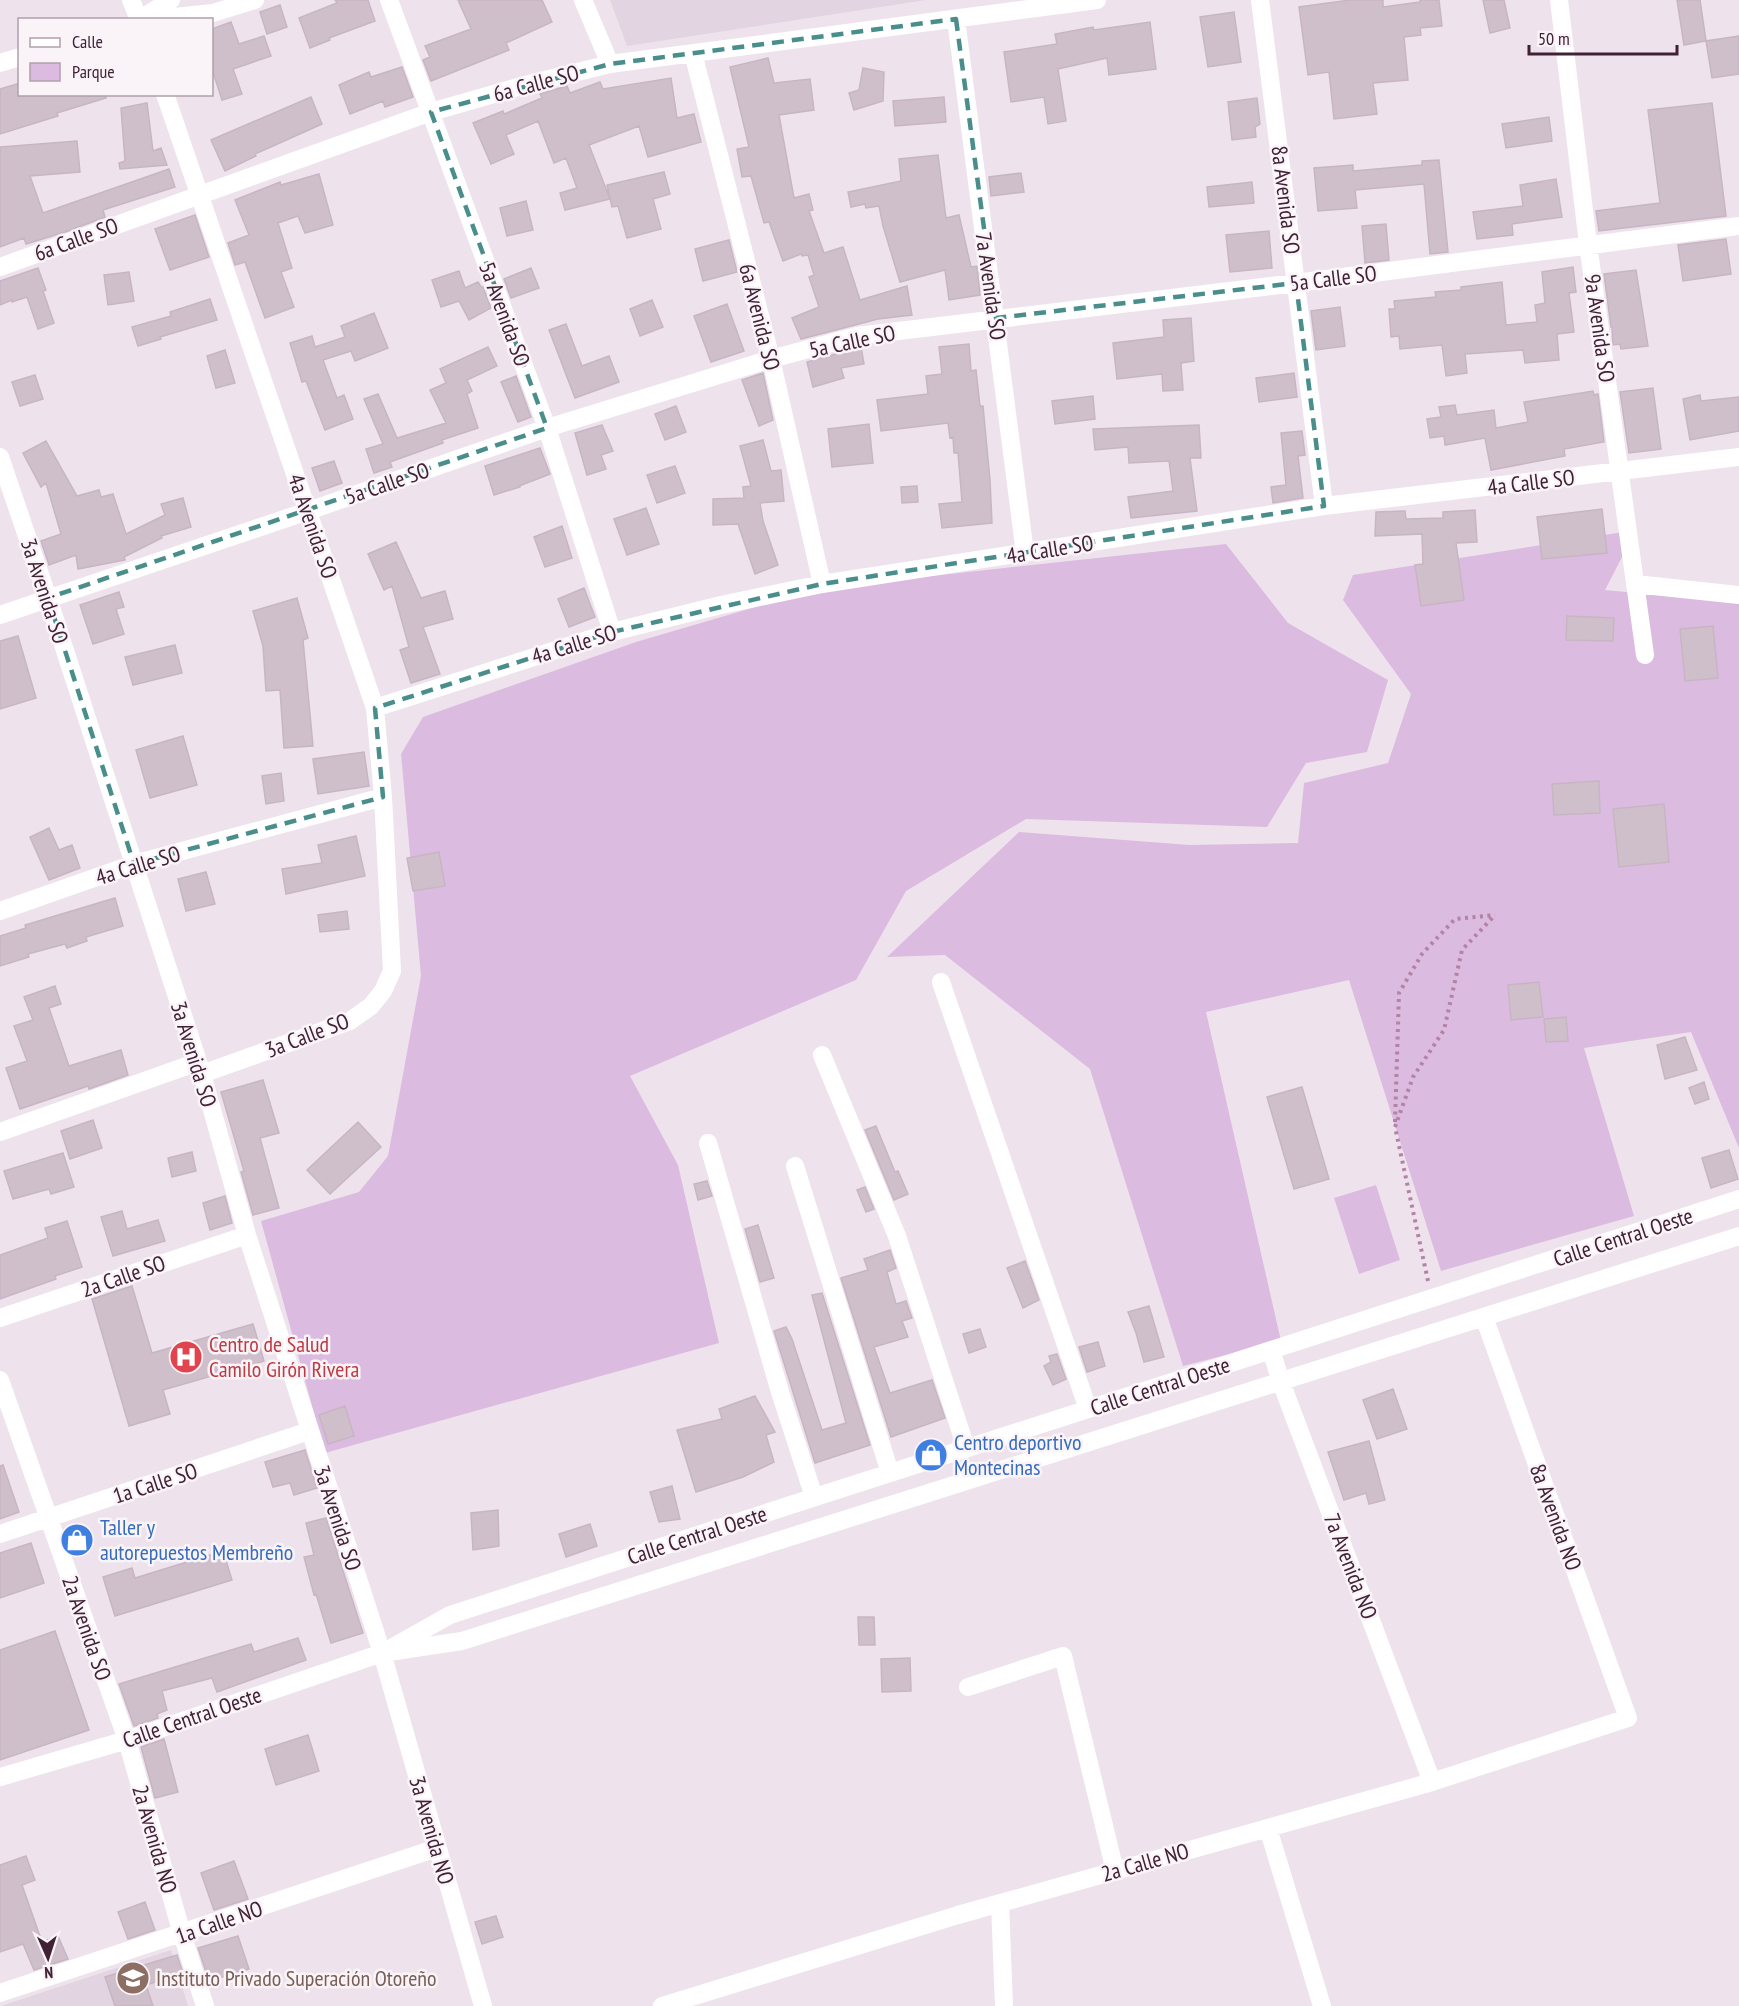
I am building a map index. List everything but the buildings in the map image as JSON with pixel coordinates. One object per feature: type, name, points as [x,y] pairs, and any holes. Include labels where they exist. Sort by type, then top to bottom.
[{"type":"street","points":[[131,0],[139,18]]},
{"type":"street","points":[[143,18],[171,0]]},
{"type":"street","points":[[164,18],[213,13],[255,0]]},
{"type":"street","name":"5a Avenida SO","points":[[389,0],[547,428],[612,632]]},
{"type":"street","points":[[583,0],[610,64]]},
{"type":"street","name":"6a Calle SO","points":[[0,267],[431,112],[610,64],[1097,0]]},
{"type":"street","name":"8a Avenida SO","points":[[1260,0],[1324,506]]},
{"type":"street","name":"9a Avenida SO","points":[[1559,0],[1588,244],[1645,655]]},
{"type":"street","name":"7a Avenida SO","points":[[956,19],[1025,553]]},
{"type":"street","name":"6a Avenida SO","points":[[693,53],[771,359],[822,584]]},
{"type":"street","points":[[0,63],[18,58]]},
{"type":"street","name":"4a Avenida SO","points":[[166,96],[375,708],[383,797],[392,971]]},
{"type":"street","name":"5a Calle SO","points":[[0,615],[547,428],[771,359],[857,336],[1739,226]]},
{"type":"street","name":"3a Avenida SO","points":[[0,457],[200,1068],[247,1235],[382,1653]]},
{"type":"street","name":"4a Calle SO","points":[[375,708],[612,632],[721,605],[822,584],[1324,506],[1739,457]]},
{"type":"street","points":[[1635,584],[1739,596]]},
{"type":"street","name":"4a Calle SO","points":[[0,911],[134,864],[383,797]]},
{"type":"street","name":"3a Calle SO","points":[[0,1132],[350,1021],[371,1006],[383,991],[392,971]]},
{"type":"street","points":[[941,982],[1088,1409]]},
{"type":"street","points":[[822,1055],[897,1236],[966,1448]]},
{"type":"street","points":[[708,1143],[780,1392],[814,1497]]},
{"type":"street","points":[[795,1166],[890,1473]]},
{"type":"street","name":"Calle Central Oeste","points":[[382,1653],[450,1615],[1739,1199]]},
{"type":"street","name":"2a Calle SO","points":[[0,1318],[247,1235]]},
{"type":"street","name":"Calle Central Oeste","points":[[0,1778],[127,1740],[382,1653],[462,1641],[1739,1236]]},
{"type":"street","name":"8a Avenida NO","points":[[1484,1317],[1628,1718]]},
{"type":"street","name":"7a Avenida NO","points":[[1271,1350],[1281,1382],[1432,1782]]},
{"type":"street","name":"2a Avenida SO","points":[[0,1380],[127,1740]]},
{"type":"street","name":"1a Calle SO","points":[[0,1534],[309,1431]]},
{"type":"street","name":"3a Avenida NO","points":[[382,1653],[483,2006]]},
{"type":"street","points":[[968,1687],[1063,1656],[1115,1871]]},
{"type":"street","name":"2a Calle NO","points":[[662,2006],[1000,1903],[1432,1782],[1628,1718]]},
{"type":"street","name":"2a Avenida NO","points":[[127,1740],[182,1934],[205,2006]]},
{"type":"street","points":[[1268,1828],[1322,2006]]},
{"type":"street","name":"1a Calle NO","points":[[0,1993],[437,1848]]},
{"type":"street","points":[[1000,1903],[1004,2006]]},
{"type":"path","points":[[1395,1127],[1413,1077],[1444,1030],[1462,950],[1495,915],[1455,919],[1422,954],[1399,993],[1395,1127],[1427,1282],[1439,1278]]},
{"type":"highlighted area","points":[[956,19],[996,318],[1296,283],[1324,506],[822,584],[612,632],[375,708],[383,797],[134,864],[48,598],[547,428],[431,112],[610,64]]},
{"type":"shaded area","points":[[610,0],[926,0],[627,46]]},
{"type":"shaded area","name":"Instituto Privado Superación Otoreño","points":[[171,1950],[188,2006],[1,2006]]},
{"type":"green space","points":[[1636,530],[1605,590],[1739,603],[1739,1148],[1691,1032],[1584,1048],[1634,1216],[1441,1271],[1349,980],[1206,1012],[1281,1341],[1183,1366],[1090,1069],[945,955],[887,957],[1019,832],[1190,845],[1298,843],[1304,783],[1388,763],[1411,694],[1343,600],[1353,575]]},
{"type":"green space","points":[[1226,544],[1288,623],[1388,680],[1367,752],[1306,763],[1267,827],[1026,819],[906,891],[856,980],[630,1076],[678,1165],[719,1343],[325,1453],[261,1221],[359,1192],[388,1156],[421,976],[401,754],[423,717],[636,642],[847,580],[867,583]]},
{"type":"green space","points":[[1376,1185],[1400,1260],[1359,1274],[1334,1198]]},
{"type":"place","name":"Centro de Salud Camilo Girón Rivera","points":[[186,1357]]},
{"type":"place","name":"Centro deportivo Montecinas","points":[[931,1455]]},
{"type":"place","name":"Taller y autorepuestos Membreño","points":[[77,1540]]},
{"type":"place","name":"Instituto Privado Superación Otoreño","points":[[133,1978]]}]
